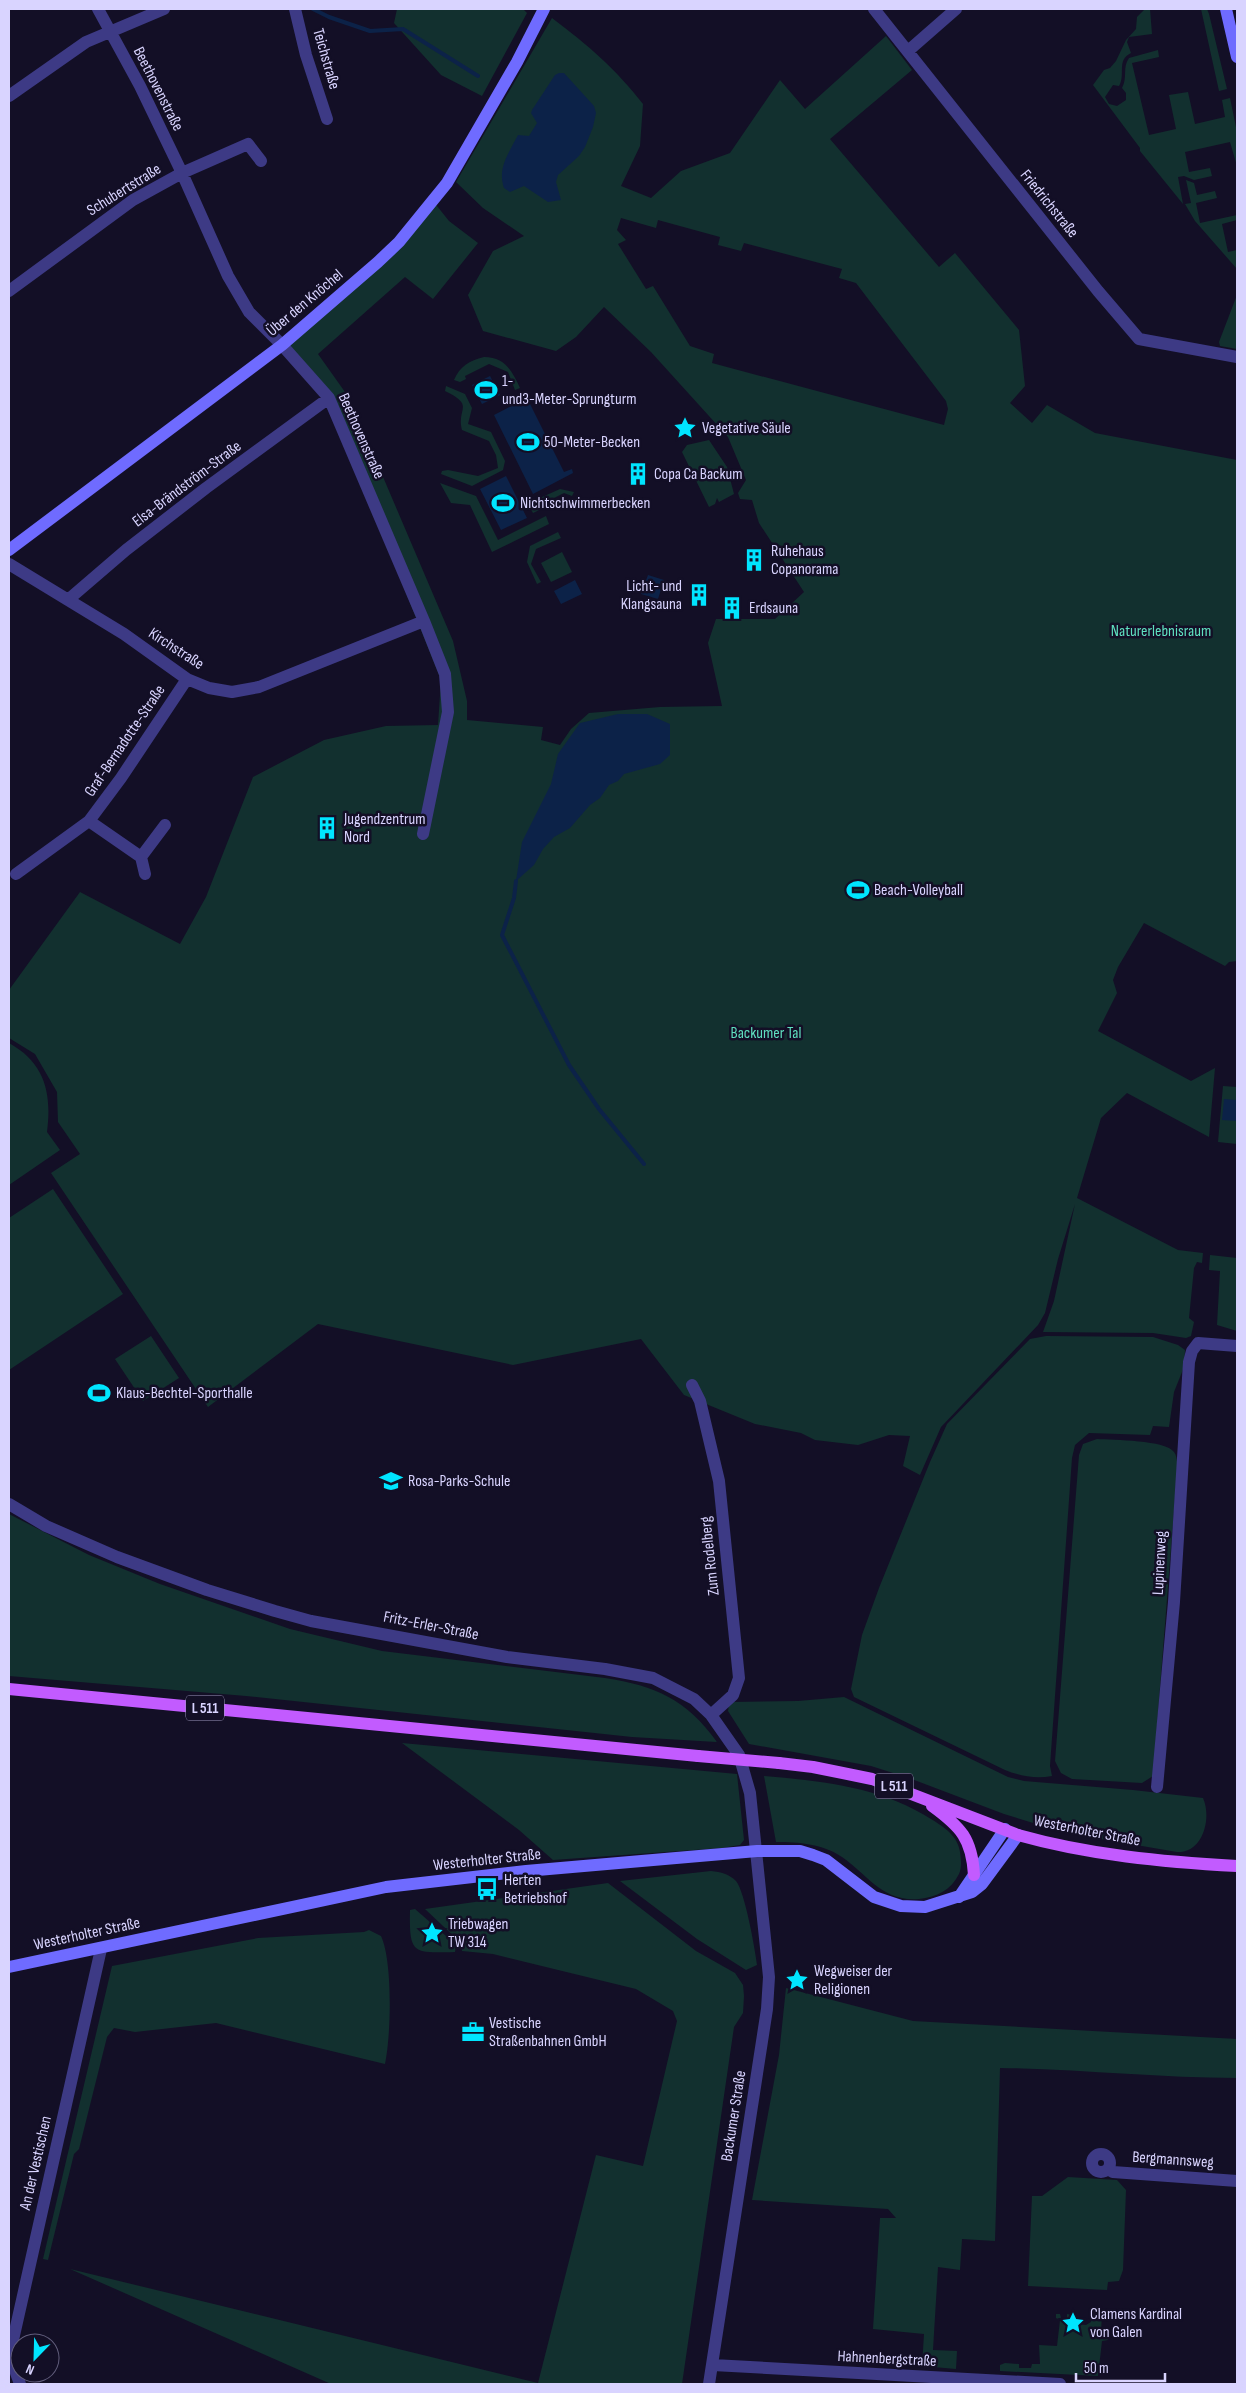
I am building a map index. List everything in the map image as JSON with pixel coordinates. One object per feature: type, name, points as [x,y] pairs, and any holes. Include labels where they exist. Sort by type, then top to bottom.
[{"type":"main road","name":"L 511","points":[[9,1689],[812,1767],[872,1779],[1018,1834]]},
{"type":"main road","points":[[916,1794],[946,1816],[969,1843],[973,1856],[974,1875]]},
{"type":"main road","name":"Westerholter Straße","points":[[1018,1834],[1114,1856],[1237,1866]]},
{"type":"street","name":"Beethovenstraße","points":[[98,9],[140,86],[208,232],[249,312],[282,345],[329,398],[445,674],[448,712],[424,834]]},
{"type":"street","points":[[9,96],[86,42],[164,9]]},
{"type":"street","name":"Teichstraße","points":[[295,9],[306,55],[327,119]]},
{"type":"street","name":"Friedrichstraße","points":[[874,9],[1098,291],[1139,339],[1237,357]]},
{"type":"street","points":[[908,51],[956,9]]},
{"type":"street","points":[[1226,9],[1237,57]]},
{"type":"street","name":"Über den Knöchel","points":[[9,550],[282,345],[399,242],[447,183],[504,86],[539,10]]},
{"type":"street","name":"Schubertstraße","points":[[9,291],[133,200],[182,173],[248,144],[261,161]]},
{"type":"street","name":"Elsa-Brändström-Straße","points":[[69,599],[126,550],[206,488],[329,398]]},
{"type":"street","name":"Kirchstraße","points":[[9,564],[69,599],[187,679],[209,688],[232,692],[259,687],[424,621]]},
{"type":"street","name":"Graf-Bernadotte-Straße","points":[[16,874],[89,821],[121,778],[187,679]]},
{"type":"street","name":"Graf-Bernadotte-Straße","points":[[89,821],[141,857]]},
{"type":"street","points":[[145,874],[141,857],[165,825]]},
{"type":"street","name":"Lupinenweg","points":[[1156,1786],[1174,1602],[1189,1362],[1192,1351],[1198,1343],[1237,1346]]},
{"type":"street","name":"Zum Rodelberg","points":[[692,1385],[700,1401],[719,1481],[739,1678],[733,1695],[711,1715]]},
{"type":"street","name":"Fritz-Erler-Straße","points":[[9,1504],[46,1526],[117,1557],[207,1590],[311,1621],[507,1657],[605,1669],[653,1678],[694,1698],[711,1715],[739,1755],[750,1793],[757,1851]]},
{"type":"street","points":[[959,1898],[1005,1829]]},
{"type":"street","name":"Westerholter Straße","points":[[9,1967],[386,1887],[526,1871],[757,1851],[800,1851],[813,1855],[826,1860],[874,1897],[901,1906],[925,1907],[959,1898],[972,1892],[982,1884],[1018,1834]]},
{"type":"street","name":"Backumer Straße","points":[[709,2384],[768,2008],[769,1977],[757,1851]]},
{"type":"street","name":"An der Vestischen","points":[[20,2384],[16,2373],[13,2340],[101,1949]]},
{"type":"street","name":"Bergmannsweg","points":[[1108,2169],[1113,2172],[1237,2181]]},
{"type":"street","name":"Hahnenbergstraße","points":[[713,2365],[971,2382],[1060,2384]]},
{"type":"green space","points":[[397,9],[523,9],[527,13],[482,96],[441,75],[394,23]]},
{"type":"green space","points":[[1145,9],[1150,9],[1152,34],[1129,37],[1127,42],[1131,53],[1126,56],[1122,64],[1122,77],[1119,86],[1113,85],[1105,97],[1109,104],[1117,106],[1126,100],[1126,93],[1122,88],[1129,58],[1158,50],[1159,57],[1132,63],[1149,135],[1176,129],[1169,95],[1188,92],[1195,124],[1225,117],[1222,100],[1230,98],[1237,132],[1237,166],[1230,142],[1185,152],[1189,172],[1210,168],[1212,176],[1194,180],[1184,176],[1178,177],[1183,204],[1140,151],[1140,148],[1093,85],[1104,70],[1110,68],[1116,61],[1126,40],[1136,29],[1137,17]]},
{"type":"green space","points":[[1201,9],[1207,9],[1209,14],[1227,89],[1219,91]]},
{"type":"green space","name":"Backumer Tal","points":[[552,18],[600,58],[622,79],[643,104],[640,146],[621,186],[651,198],[681,171],[730,153],[780,80],[805,109],[886,36],[912,70],[830,139],[939,267],[955,253],[1019,330],[1025,386],[1010,403],[1032,423],[1047,405],[1095,433],[1237,460],[1237,961],[1229,962],[1225,966],[1144,923],[1118,967],[1113,980],[1117,993],[1098,1031],[1191,1081],[1215,1068],[1209,1137],[1127,1093],[1101,1118],[1077,1198],[1178,1250],[1203,1253],[1202,1263],[1197,1262],[1194,1268],[1189,1318],[1194,1322],[1191,1336],[1186,1338],[1153,1333],[1043,1332],[1054,1301],[1075,1204],[1058,1259],[1045,1313],[1038,1325],[941,1427],[920,1475],[903,1466],[910,1436],[889,1435],[858,1445],[815,1440],[801,1433],[755,1424],[684,1395],[641,1339],[513,1365],[318,1324],[208,1407],[51,1173],[80,1154],[58,1122],[57,1092],[35,1054],[9,1038],[9,990],[80,892],[180,944],[206,897],[253,777],[324,740],[386,726],[438,725],[441,680],[335,416],[282,345],[378,262],[433,201],[449,221],[478,243],[433,299],[405,277],[318,354],[345,392],[453,641],[467,701],[467,720],[543,727],[541,740],[560,745],[571,729],[589,713],[660,707],[722,706],[708,643],[716,619],[775,619],[804,592],[759,523],[752,500],[740,499],[738,493],[746,480],[728,437],[651,352],[604,307],[576,337],[556,351],[483,331],[468,295],[493,251],[524,236],[483,208],[456,182]],"holes":[[[621,218],[656,228],[658,220],[720,237],[718,245],[741,251],[744,243],[842,269],[839,278],[856,283],[946,401],[948,409],[944,425],[712,363],[714,354],[690,346],[653,286],[646,289],[618,244],[626,240],[617,230]]]},
{"type":"green space","points":[[1186,180],[1194,183],[1197,195],[1215,191],[1217,198],[1196,203],[1200,223],[1237,215],[1237,220],[1222,224],[1228,252],[1237,250],[1237,269],[1195,221],[1185,204],[1191,203]]},
{"type":"green space","points":[[1237,295],[1237,349],[1220,346],[1219,342]]},
{"type":"green space","points":[[484,357],[503,362],[511,371],[520,388],[515,390],[508,372],[489,364],[465,376],[466,379],[460,382],[454,380],[459,371],[466,365]]},
{"type":"green space","points":[[446,386],[465,394],[472,408],[468,424],[491,432],[505,461],[503,470],[472,486],[441,474],[442,471],[448,470],[478,476],[498,468],[496,455],[489,441],[462,430],[462,404],[460,400],[445,391]]},
{"type":"green space","points":[[709,440],[727,467],[734,494],[719,502],[717,498],[715,504],[709,507],[682,452],[687,445]]},
{"type":"green space","points":[[440,483],[476,496],[498,540],[546,516],[549,524],[492,552],[470,505],[451,503]]},
{"type":"green space","points":[[560,489],[574,492],[572,496],[564,493],[554,498],[552,504],[533,513],[526,500],[529,498],[531,502]]},
{"type":"green space","points":[[558,532],[561,538],[536,549],[531,564],[541,582],[537,584],[527,562],[530,546]]},
{"type":"green space","points":[[562,552],[572,572],[551,582],[541,563]]},
{"type":"green space","points":[[9,1043],[31,1060],[43,1080],[48,1104],[47,1132],[60,1150],[9,1185]]},
{"type":"green space","points":[[1223,1086],[1237,1087],[1237,1144],[1218,1142]]},
{"type":"green space","points":[[53,1189],[123,1294],[9,1370],[9,1218]]},
{"type":"green space","points":[[1210,1255],[1237,1258],[1237,1331],[1217,1325],[1220,1271],[1209,1270]]},
{"type":"green space","points":[[151,1336],[179,1378],[143,1401],[115,1359]]},
{"type":"green space","points":[[1046,1336],[1153,1337],[1178,1345],[1185,1350],[1184,1367],[1174,1392],[1169,1427],[1153,1426],[1150,1435],[1089,1433],[1075,1445],[1072,1458],[1050,1766],[1052,1776],[1034,1777],[1005,1770],[854,1697],[851,1689],[862,1635],[879,1588],[947,1424],[1030,1339]]},
{"type":"green space","points":[[1097,1439],[1138,1441],[1161,1445],[1174,1452],[1177,1459],[1153,1776],[1142,1783],[1072,1779],[1061,1773],[1055,1761],[1079,1455],[1083,1444]]},
{"type":"green space","points":[[9,1514],[89,1555],[160,1584],[290,1629],[382,1651],[605,1678],[640,1685],[655,1690],[681,1705],[694,1715],[717,1742],[632,1737],[246,1696],[9,1676]]},
{"type":"green space","points":[[844,1697],[1008,1777],[1024,1781],[1203,1798],[1206,1806],[1206,1824],[1203,1833],[1193,1847],[1186,1851],[1177,1852],[1066,1833],[1004,1814],[909,1778],[871,1766],[749,1744],[728,1711],[729,1705],[732,1702],[798,1701]]},
{"type":"green space","points":[[402,1743],[737,1774],[744,1840],[740,1845],[722,1848],[553,1860],[519,1830]]},
{"type":"green space","points":[[764,1776],[808,1780],[850,1787],[892,1799],[912,1808],[941,1825],[950,1832],[956,1841],[959,1846],[961,1866],[956,1880],[943,1892],[919,1899],[906,1899],[885,1892],[842,1857],[827,1849],[802,1843],[776,1842]]},
{"type":"green space","points":[[711,1871],[725,1874],[736,1881],[743,1897],[757,1965],[746,1970],[697,1939],[620,1881]]},
{"type":"green space","points":[[608,1883],[696,1951],[735,1973],[743,1985],[743,2013],[734,2027],[682,2384],[331,2384],[70,2269],[538,2383],[596,2155],[643,2166],[677,2021],[673,2011],[636,1989],[493,1954],[462,1951],[461,1943],[425,1909]]},
{"type":"green space","points":[[415,1909],[454,1943],[456,1946],[455,1952],[430,1952],[416,1948],[411,1936],[410,1925],[410,1910]]},
{"type":"green space","points":[[369,1930],[381,1936],[388,1963],[390,2018],[385,2064],[216,2023],[135,2032],[114,2028],[107,2037],[79,2149],[74,2154],[48,2260],[43,2259],[112,1966],[258,1938],[364,1932]]},
{"type":"green space","points":[[786,1988],[913,2021],[1237,2039],[1237,2078],[1000,2068],[995,2241],[962,2239],[960,2270],[938,2267],[933,2350],[957,2351],[956,2369],[922,2366],[924,2334],[873,2329],[880,2218],[896,2218],[888,2209],[752,2200],[779,2055]]},
{"type":"green space","points":[[1068,2177],[1117,2180],[1126,2190],[1123,2270],[1119,2281],[1108,2282],[1107,2290],[1028,2286],[1032,2196],[1042,2196]]},
{"type":"green space","points":[[1092,2311],[1102,2312],[1101,2333],[1108,2336],[1108,2340],[1102,2341],[1098,2376],[1000,2371],[1000,2365],[1005,2363],[1019,2364],[1019,2368],[1031,2368],[1032,2364],[1040,2364],[1039,2345],[1057,2346],[1060,2320],[1056,2318],[1056,2314],[1060,2314],[1061,2318],[1067,2318],[1067,2314],[1072,2315],[1071,2320],[1075,2324],[1086,2325],[1091,2322]]},
{"type":"water","points":[[564,73],[594,106],[596,113],[585,147],[579,156],[558,175],[556,182],[561,200],[548,202],[524,186],[510,192],[504,188],[502,174],[505,161],[518,135],[529,136],[537,123],[531,113],[532,110],[555,75]]},
{"type":"water","name":"1- und3-Meter-Sprungturm","points":[[490,376],[500,395],[482,404],[472,385]]},
{"type":"water","name":"50-Meter-Becken","points":[[527,398],[564,472],[572,469],[573,473],[533,494],[494,415]]},
{"type":"water","name":"Nichtschwimmerbecken","points":[[506,476],[527,518],[501,530],[480,489]]},
{"type":"water","points":[[648,575],[664,580],[658,599],[641,594]]},
{"type":"water","points":[[575,580],[582,594],[561,604],[554,591]]},
{"type":"water","points":[[618,714],[647,714],[670,724],[670,755],[660,764],[624,774],[618,781],[609,785],[600,798],[590,805],[570,828],[554,837],[543,849],[534,865],[516,881],[522,842],[551,784],[558,754],[580,723]]},
{"type":"water","points":[[1224,1099],[1237,1100],[1237,1121],[1222,1120]]},
{"type":"waterway","points":[[313,9],[329,17],[370,31],[403,29],[478,76]]},
{"type":"waterway","points":[[516,881],[514,898],[502,935],[569,1065],[599,1109],[644,1164]]},
{"type":"place","name":"1- und3-Meter-Sprungturm","points":[[486,390]]},
{"type":"place","name":"Vegetative Säule","points":[[685,428]]},
{"type":"place","name":"50-Meter-Becken","points":[[528,442]]},
{"type":"place","name":"Copa Ca Backum","points":[[638,474]]},
{"type":"place","name":"Nichtschwimmerbecken","points":[[503,503]]},
{"type":"place","name":"Ruhehaus Copanorama","points":[[754,560]]},
{"type":"place","name":"Licht- und Klangsauna","points":[[699,595]]},
{"type":"place","name":"Erdsauna","points":[[732,608]]},
{"type":"place","name":"Jugendzentrum Nord","points":[[327,828]]},
{"type":"place","name":"Beach-Volleyball","points":[[858,890]]},
{"type":"place","name":"Klaus-Bechtel-Sporthalle","points":[[99,1393]]},
{"type":"place","name":"Rosa-Parks-Schule","points":[[391,1481]]},
{"type":"place","name":"Herten Betriebshof","points":[[487,1889]]},
{"type":"place","name":"Triebwagen TW 314","points":[[432,1933]]},
{"type":"place","name":"Wegweiser der Religionen","points":[[797,1980]]},
{"type":"place","name":"Vestische Straßenbahnen GmbH","points":[[473,2032]]},
{"type":"place","name":"Clamens Kardinal von Galen","points":[[1073,2323]]},
{"type":"park label","name":"Naturerlebnisraum","points":[[1161,631]]}]
